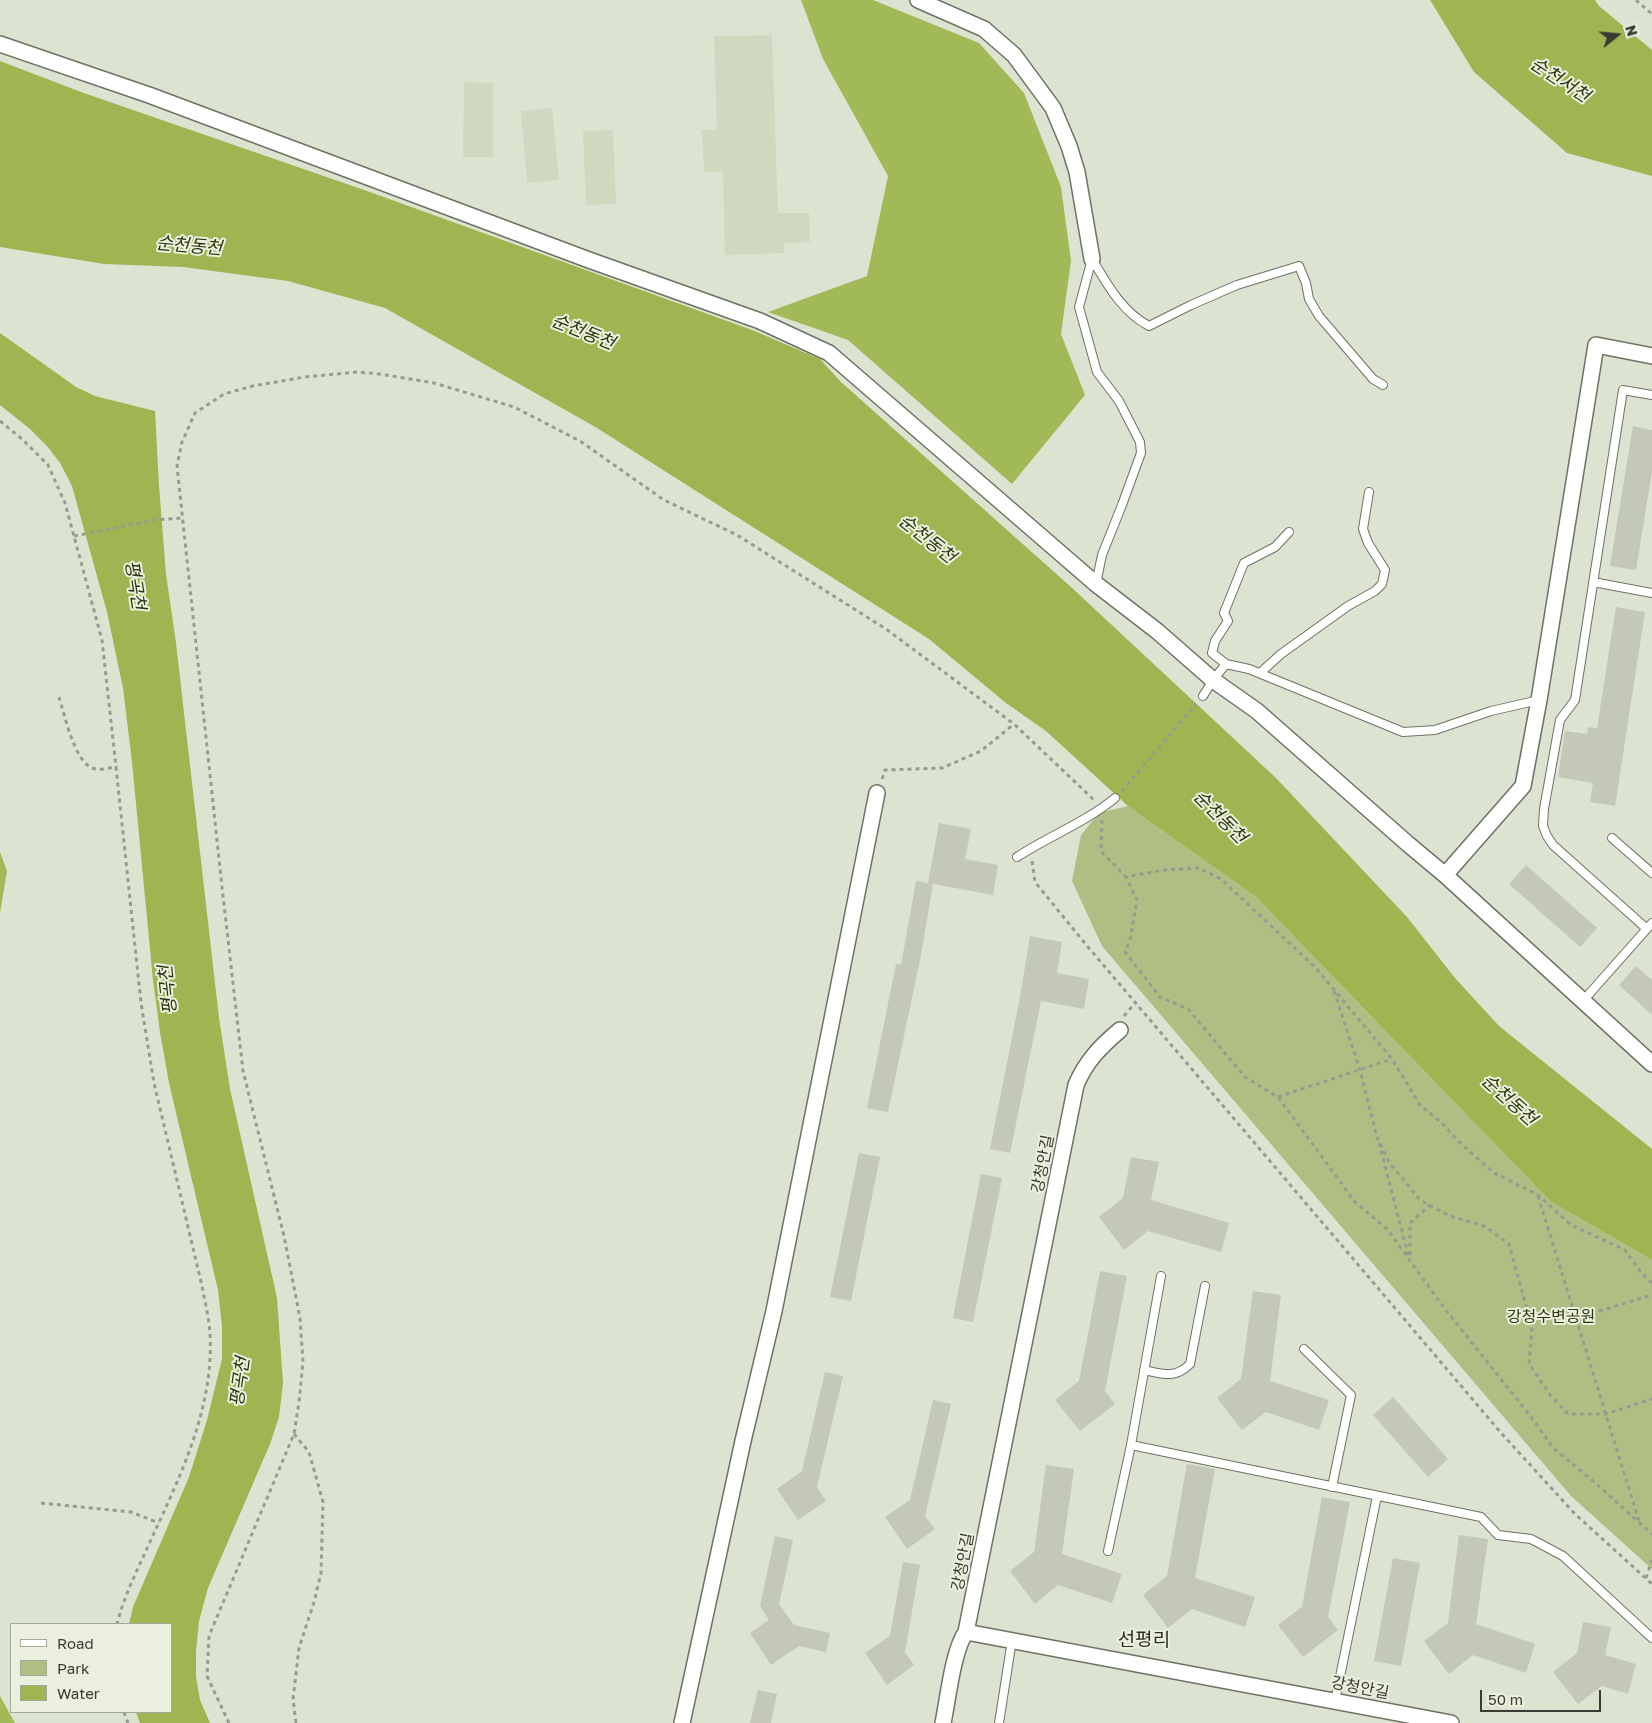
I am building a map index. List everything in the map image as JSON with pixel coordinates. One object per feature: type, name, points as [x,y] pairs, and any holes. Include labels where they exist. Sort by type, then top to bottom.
[{"type":"street","points":[[918,0],[984,29],[1014,55],[1053,108],[1069,146],[1077,172],[1092,259]]},
{"type":"street","points":[[0,44],[148,95],[590,260],[760,321],[828,353],[1096,584],[1157,630],[1213,680],[1257,711],[1446,875],[1582,1002],[1652,1064]]},
{"type":"street","points":[[1446,875],[1523,786],[1539,700],[1596,345],[1652,356]]},
{"type":"street","points":[[682,1723],[743,1442],[774,1311],[876,793]]},
{"type":"street","name":"강청안길","points":[[1120,1030],[1096,1052],[1084,1067],[1076,1085],[966,1632],[1451,1723]]},
{"type":"street","points":[[943,1723],[956,1658],[962,1638],[966,1632]]},
{"type":"lane","points":[[1092,259],[1108,287],[1122,305],[1140,322],[1149,326],[1191,305],[1237,286],[1300,266],[1309,299],[1319,316],[1373,379],[1383,385]]},
{"type":"lane","points":[[1092,259],[1079,307],[1097,372],[1119,401],[1140,442],[1141,453],[1102,555],[1096,584]]},
{"type":"lane","points":[[1582,1002],[1650,926],[1553,845],[1543,826],[1544,809],[1560,720],[1575,700],[1623,390],[1652,395]]},
{"type":"lane","points":[[1260,673],[1281,654],[1348,606],[1375,591],[1382,584],[1385,570],[1368,543],[1363,528],[1369,492]]},
{"type":"lane","points":[[1289,532],[1275,547],[1244,563],[1224,613],[1228,621],[1215,641],[1212,653],[1226,664],[1250,669],[1403,732],[1434,730],[1491,711],[1539,700]]},
{"type":"lane","points":[[1593,582],[1652,593]]},
{"type":"lane","points":[[1203,696],[1226,664]]},
{"type":"lane","points":[[1017,857],[1102,809],[1116,798]]},
{"type":"lane","points":[[1612,838],[1652,873]]},
{"type":"lane","points":[[1108,1551],[1131,1445],[1161,1276]]},
{"type":"lane","points":[[1144,1370],[1168,1375],[1182,1372],[1190,1364],[1205,1286]]},
{"type":"lane","points":[[1304,1349],[1351,1395],[1332,1487]]},
{"type":"lane","points":[[1131,1445],[1481,1517],[1498,1535],[1531,1539],[1563,1556],[1652,1638]]},
{"type":"lane","points":[[1335,1701],[1377,1496]]},
{"type":"lane","points":[[999,1723],[1012,1640]]},
{"type":"path","points":[[1636,0],[1652,14]]},
{"type":"path","points":[[229,1723],[207,1676],[209,1636],[294,1434],[300,1402],[303,1362],[300,1318],[284,1236],[243,1071],[177,466],[182,442],[196,413],[224,394],[253,386],[305,377],[358,372],[380,374],[434,383],[514,407],[580,441],[664,500],[737,535],[886,629],[1014,724],[1102,809],[1101,851],[1126,877],[1137,900],[1130,940],[1125,952],[1160,997],[1188,1009],[1245,1077],[1278,1097],[1355,1202],[1387,1230],[1445,1309],[1532,1418],[1553,1448],[1652,1534]]},
{"type":"path","points":[[0,421],[22,439],[48,465],[65,503],[102,640],[141,1003],[154,1083],[209,1319],[210,1363],[197,1426],[187,1458],[133,1578],[117,1623]]},
{"type":"path","points":[[74,536],[154,520],[182,518]]},
{"type":"path","points":[[1116,798],[1203,696]]},
{"type":"path","points":[[59,697],[81,759],[91,768],[116,767]]},
{"type":"path","points":[[876,793],[885,770],[942,768],[981,751],[1014,724]]},
{"type":"path","points":[[1030,848],[1035,882],[1088,947],[1502,1434],[1575,1514],[1652,1584]]},
{"type":"path","points":[[1126,877],[1164,870],[1199,868],[1221,879],[1315,967],[1392,1059],[1420,1105],[1443,1124],[1458,1142],[1494,1173],[1538,1195],[1571,1224],[1625,1250],[1642,1274],[1652,1283]]},
{"type":"path","points":[[1334,990],[1360,1070],[1410,1261]]},
{"type":"path","points":[[1278,1097],[1392,1059]]},
{"type":"path","points":[[1377,1137],[1389,1162],[1420,1200],[1450,1216],[1484,1226],[1509,1244],[1532,1327],[1529,1364],[1551,1396],[1568,1414],[1606,1414],[1652,1399]]},
{"type":"path","points":[[1538,1195],[1640,1524]]},
{"type":"path","points":[[1410,1261],[1410,1223],[1430,1205]]},
{"type":"path","points":[[1576,1318],[1652,1295]]},
{"type":"path","points":[[294,1434],[309,1452],[323,1502],[321,1572],[314,1602],[299,1648],[293,1699],[296,1723]]},
{"type":"path","points":[[41,1503],[131,1512],[159,1523]]},
{"type":"path","points":[[1646,1578],[1652,1560]]},
{"type":"shaded area","points":[[801,0],[873,0],[979,43],[1024,93],[1061,187],[1071,261],[1061,334],[1085,395],[1012,484],[848,340],[768,312],[867,276],[888,176],[823,59]]},
{"type":"shaded area","points":[[772,35],[778,213],[809,213],[810,242],[784,243],[784,253],[725,255],[723,172],[704,172],[702,130],[717,130],[714,36]]},
{"type":"shaded area","points":[[464,82],[493,83],[493,157],[463,157]]},
{"type":"shaded area","points":[[552,108],[559,180],[527,183],[521,111]]},
{"type":"shaded area","points":[[613,130],[616,204],[586,205],[583,131]]},
{"type":"shaded area","points":[[0,852],[7,871],[0,913]]},
{"type":"shaded area","points":[[0,1696],[15,1723],[0,1723]]},
{"type":"green space","name":"강청수변공원","points":[[1128,806],[1256,897],[1550,1201],[1652,1260],[1652,1569],[1571,1496],[1102,946],[1072,881],[1081,835],[1099,813]]},
{"type":"water","name":"순천서천","points":[[1430,0],[1595,0],[1599,6],[1652,50],[1652,176],[1567,153],[1474,72]]},
{"type":"water","name":"순천동천","points":[[0,61],[81,92],[367,191],[752,330],[820,359],[841,382],[1071,587],[1276,778],[1407,917],[1455,978],[1499,1026],[1652,1149],[1652,1260],[1550,1201],[1256,897],[1128,806],[1046,731],[1006,703],[929,639],[597,428],[385,308],[288,281],[183,267],[104,264],[0,247]]},
{"type":"water","name":"평곡천","points":[[0,333],[76,387],[95,396],[155,411],[166,574],[176,643],[219,1018],[230,1089],[277,1298],[283,1383],[279,1417],[270,1444],[208,1588],[199,1621],[196,1677],[200,1700],[210,1723],[140,1723],[136,1713],[172,1713],[172,1623],[129,1623],[133,1607],[189,1477],[207,1420],[222,1359],[222,1326],[218,1290],[169,1083],[160,1032],[123,688],[107,612],[72,486],[60,463],[47,446],[30,429],[0,405]]},
{"type":"building","points":[[1633,426],[1652,430],[1652,472],[1636,570],[1610,566]]},
{"type":"building","points":[[1616,607],[1645,612],[1615,806],[1590,802],[1593,783],[1558,777],[1565,731],[1587,734],[1588,727],[1597,728]]},
{"type":"building","points":[[939,823],[971,829],[965,859],[998,865],[993,895],[928,883]]},
{"type":"building","points":[[1526,865],[1597,928],[1580,947],[1509,884]]},
{"type":"building","points":[[916,881],[933,884],[921,955],[888,1112],[867,1108],[896,964],[901,965]]},
{"type":"building","points":[[1030,936],[1062,942],[1057,973],[1089,979],[1084,1009],[1041,1001],[1010,1153],[990,1149]]},
{"type":"building","points":[[1636,966],[1652,980],[1652,1015],[1619,985]]},
{"type":"building","points":[[859,1153],[880,1157],[851,1301],[830,1297]]},
{"type":"building","points":[[1131,1157],[1159,1162],[1151,1200],[1229,1223],[1221,1252],[1148,1231],[1124,1250],[1099,1217],[1123,1198]]},
{"type":"building","points":[[981,1174],[1002,1178],[973,1322],[953,1318]]},
{"type":"building","points":[[1100,1271],[1127,1276],[1105,1391],[1115,1404],[1080,1431],[1055,1400],[1079,1381]]},
{"type":"building","points":[[1253,1291],[1281,1295],[1270,1381],[1329,1400],[1319,1430],[1266,1412],[1242,1430],[1217,1398],[1241,1379]]},
{"type":"building","points":[[825,1372],[843,1376],[817,1487],[826,1501],[798,1520],[777,1489],[802,1471]]},
{"type":"building","points":[[1393,1397],[1448,1459],[1428,1477],[1373,1415]]},
{"type":"building","points":[[933,1400],[951,1404],[925,1516],[935,1529],[907,1549],[885,1517],[910,1500]]},
{"type":"building","points":[[1187,1464],[1215,1469],[1195,1578],[1255,1597],[1245,1627],[1192,1609],[1168,1628],[1143,1595],[1167,1576]]},
{"type":"building","points":[[1046,1465],[1074,1469],[1062,1554],[1122,1574],[1112,1603],[1058,1585],[1035,1604],[1010,1571],[1034,1552]]},
{"type":"building","points":[[1322,1497],[1350,1502],[1328,1617],[1338,1630],[1303,1657],[1278,1625],[1302,1607]]},
{"type":"building","points":[[1459,1535],[1488,1539],[1476,1624],[1535,1644],[1526,1673],[1473,1655],[1449,1674],[1424,1641],[1448,1623]]},
{"type":"building","points":[[775,1536],[793,1540],[779,1604],[794,1625],[830,1633],[826,1652],[799,1646],[771,1665],[750,1633],[769,1620],[760,1606]]},
{"type":"building","points":[[1393,1558],[1420,1563],[1401,1666],[1374,1661]]},
{"type":"building","points":[[903,1562],[920,1565],[905,1652],[914,1665],[887,1685],[865,1653],[890,1636]]},
{"type":"building","points":[[1583,1622],[1611,1627],[1605,1655],[1636,1664],[1628,1694],[1602,1686],[1578,1704],[1553,1672],[1577,1653]]},
{"type":"building","points":[[758,1690],[777,1694],[771,1723],[750,1723]]},
{"type":"district","name":"선평리","points":[[1144,1640]]}]
